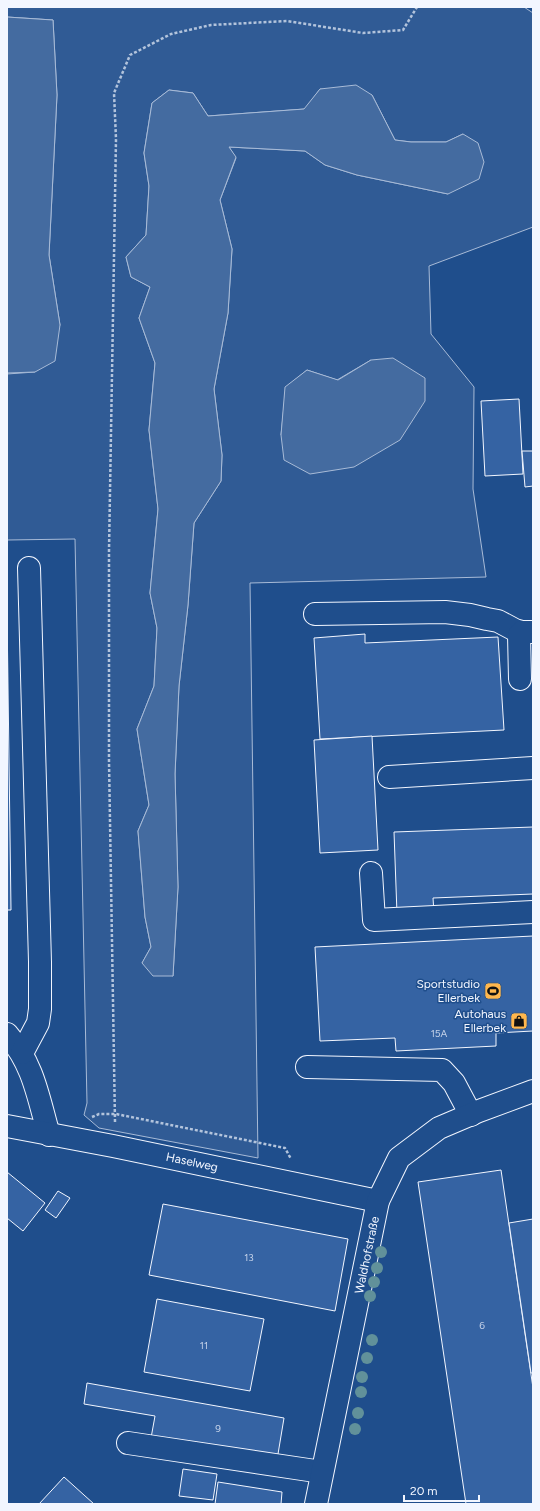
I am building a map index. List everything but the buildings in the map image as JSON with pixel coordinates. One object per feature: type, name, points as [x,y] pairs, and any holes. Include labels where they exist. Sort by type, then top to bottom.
[{"type":"street","points":[[22,1053],[38,1023],[40,1009],[29,568]]},
{"type":"street","points":[[315,614],[445,612],[487,618],[515,630],[527,632]]},
{"type":"street","points":[[520,679],[519,635],[527,632]]},
{"type":"street","points":[[389,777],[533,768]]},
{"type":"street","points":[[371,872],[374,920],[533,912]]},
{"type":"street","points":[[7,1034],[22,1053],[31,1070],[49,1135]]},
{"type":"street","points":[[307,1067],[442,1070],[454,1083],[471,1115]]},
{"type":"street","name":"Waldhofstraße","points":[[316,1504],[378,1201],[398,1158],[439,1128],[533,1091]]},
{"type":"street","name":"Haselweg","points":[[7,1126],[113,1146],[378,1201]]},
{"type":"street","points":[[128,1443],[322,1472]]},
{"type":"path","points":[[113,1146],[116,1114],[109,762],[109,551],[116,140],[114,92],[130,55],[171,34],[211,25],[287,21],[363,33],[403,30],[417,7]]},
{"type":"path","points":[[92,1117],[99,1114],[116,1114],[285,1148],[308,1186]]},
{"type":"shaded area","points":[[7,7],[524,7],[533,13],[533,227],[429,266],[431,334],[474,387],[473,489],[486,577],[250,583],[258,1158],[99,1128],[84,1115],[87,1103],[75,539],[7,540],[7,374],[35,372],[60,325],[49,255],[57,95],[53,20],[7,17]],"holes":[[[320,89],[372,95],[395,140],[411,142],[446,142],[463,134],[448,194],[357,175],[325,165],[305,151],[229,147],[236,158],[220,200],[232,249],[228,313],[214,389],[222,455],[221,481],[194,523],[188,605],[179,686],[175,774],[178,887],[173,976],[142,963],[151,947],[145,917],[138,831],[149,805],[137,729],[154,686],[157,628],[150,593],[158,509],[149,430],[155,363],[139,318],[150,287],[131,277],[126,257],[146,235],[149,186],[144,153],[152,103],[169,90],[193,93],[208,116],[305,109]],[[371,360],[281,435],[286,387],[307,370],[337,380]]]},
{"type":"shaded area","points":[[7,17],[53,20],[57,95],[49,255],[60,325],[55,361],[35,372],[7,373]]},
{"type":"shaded area","points":[[356,85],[372,95],[395,140],[411,142],[446,142],[463,134],[478,143],[484,162],[479,179],[448,194],[357,175],[325,165],[305,151],[229,147],[236,157],[220,200],[232,249],[228,313],[214,389],[222,455],[221,481],[194,523],[188,605],[179,686],[175,774],[178,887],[173,976],[153,976],[142,963],[151,947],[145,917],[138,831],[149,805],[137,729],[154,686],[157,628],[150,593],[158,509],[149,430],[155,363],[139,318],[150,287],[131,277],[126,257],[146,235],[149,186],[144,153],[152,103],[169,90],[193,93],[208,116],[304,109],[320,89]]},
{"type":"shaded area","points":[[393,358],[425,378],[425,401],[400,440],[354,467],[310,474],[284,460],[281,435],[285,387],[307,370],[338,380],[371,360]]},
{"type":"place","name":"Sportstudio Ellerbek","points":[[493,991]]},
{"type":"place","name":"Autohaus Ellerbek","points":[[519,1021]]}]
